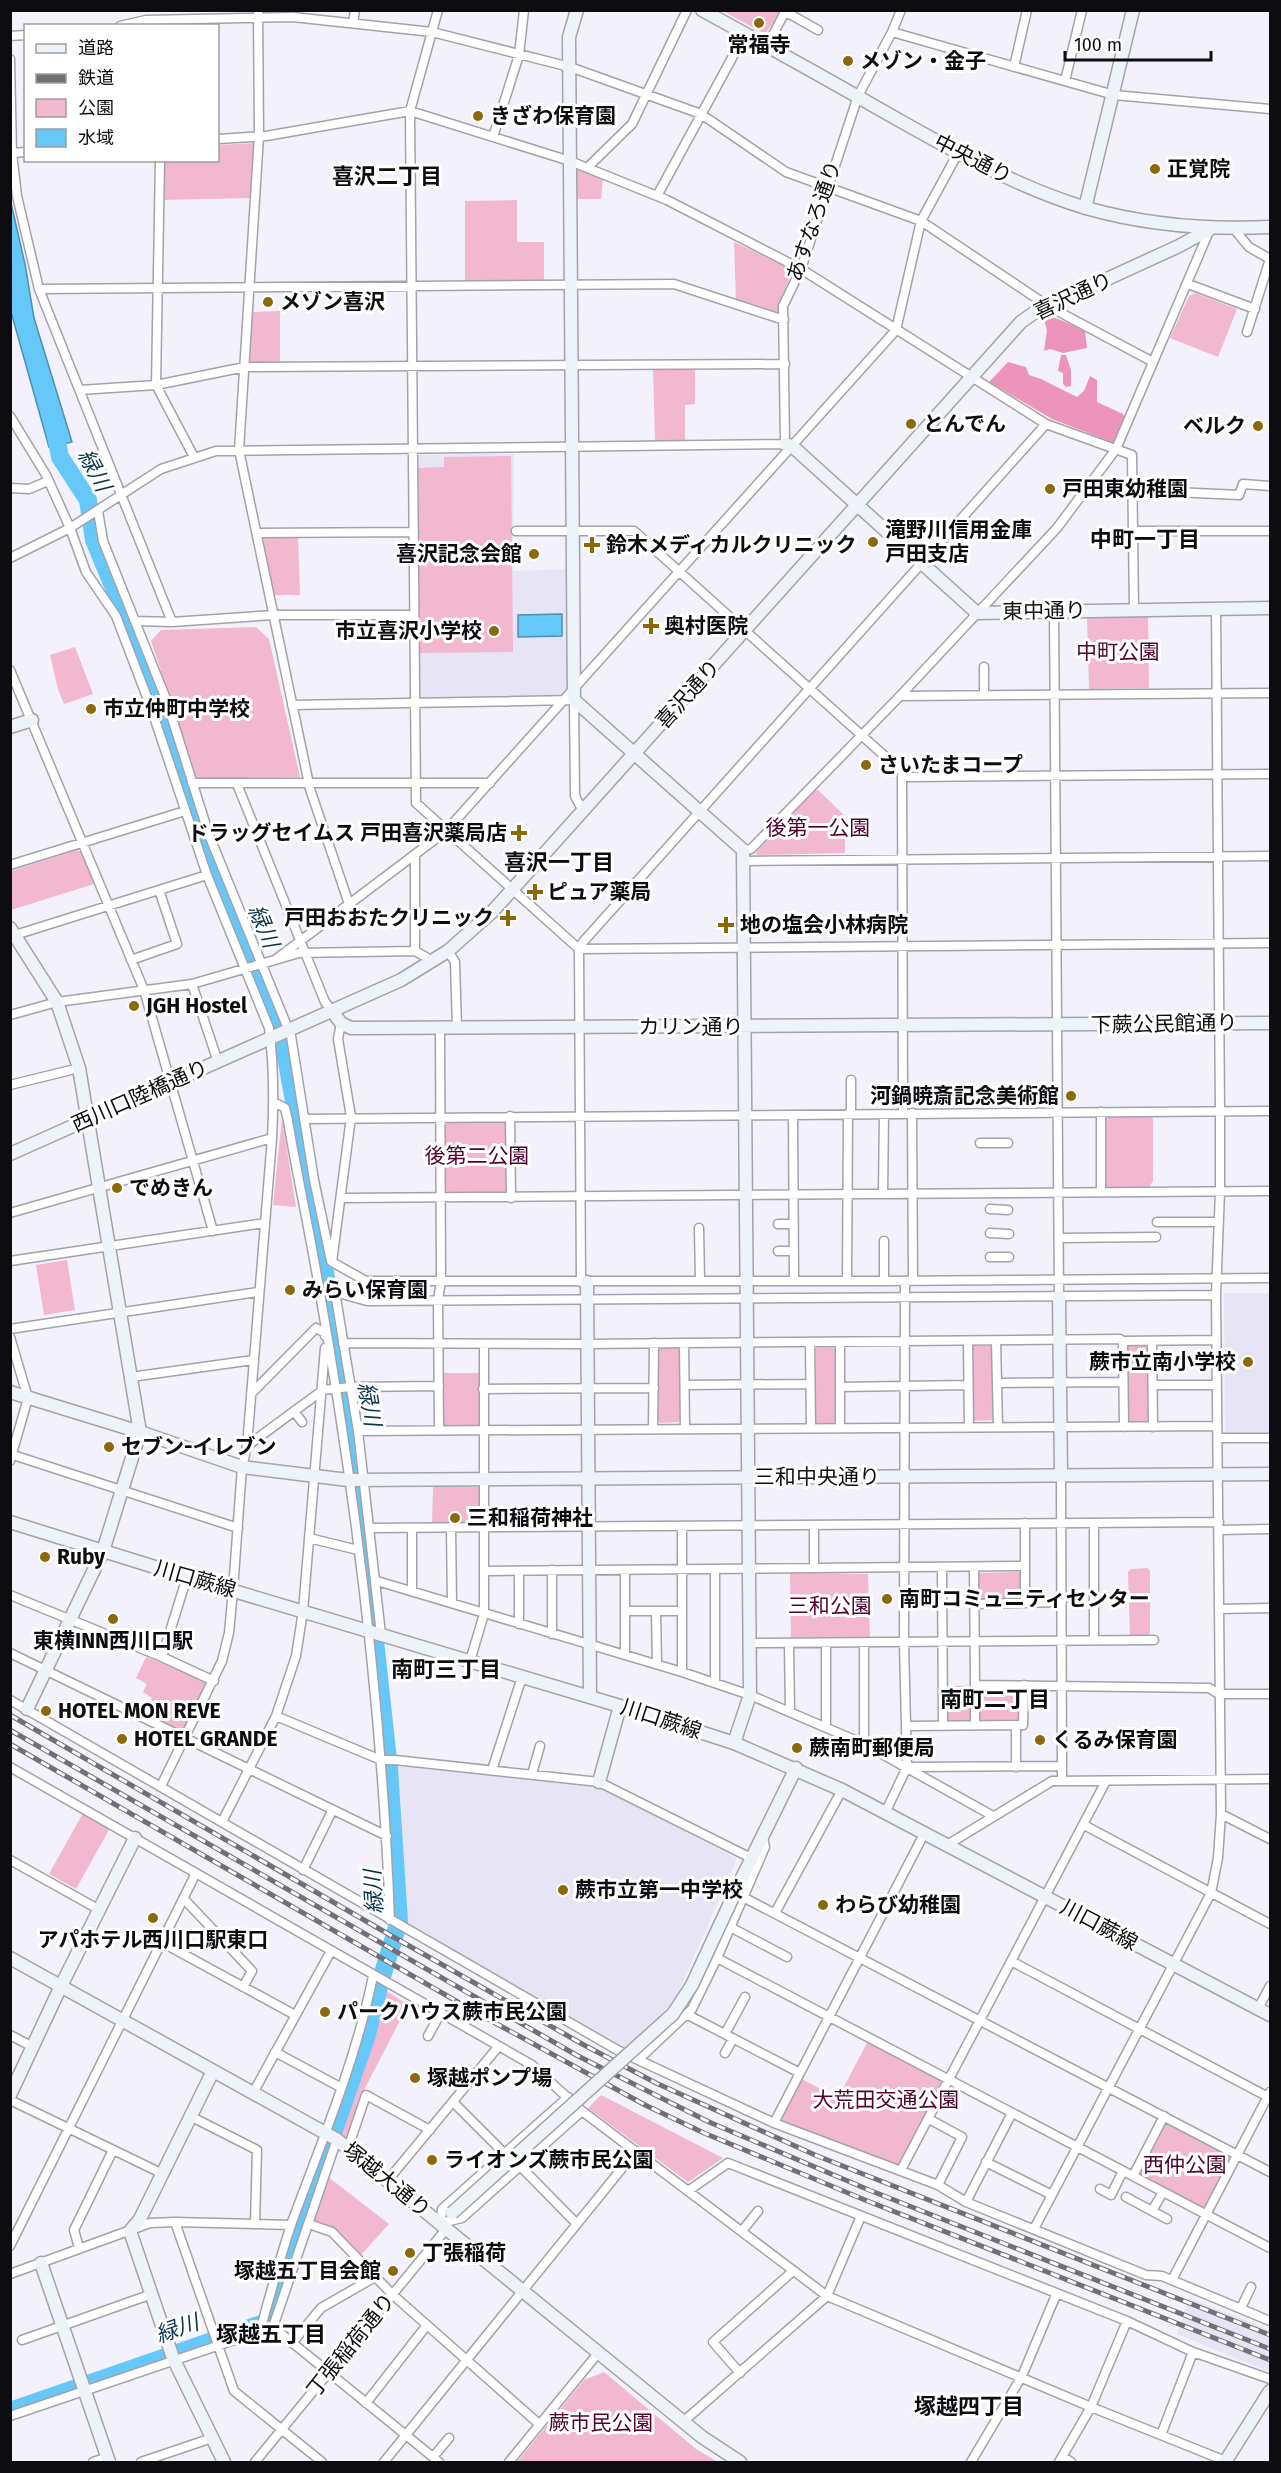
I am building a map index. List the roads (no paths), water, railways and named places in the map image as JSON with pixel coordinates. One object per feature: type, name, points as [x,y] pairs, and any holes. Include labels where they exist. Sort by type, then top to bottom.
[{"type":"street","points":[[353,23],[355,10]]},
{"type":"street","points":[[438,10],[410,111],[416,803],[579,949],[1270,943]]},
{"type":"street","points":[[493,137],[519,54],[524,10]]},
{"type":"street","points":[[577,10],[569,37],[573,531],[571,697],[575,796],[583,811]]},
{"type":"street","points":[[587,168],[632,124],[687,10]]},
{"type":"street","name":"中央通り","points":[[702,10],[958,153],[1024,185],[1085,207],[1143,221],[1210,229],[1270,227]]},
{"type":"street","name":"あすなろ通り","points":[[788,445],[783,306],[801,269],[858,96],[901,10]]},
{"type":"street","points":[[1014,67],[1027,10]]},
{"type":"street","points":[[1065,81],[1082,10]]},
{"type":"street","points":[[1085,207],[1133,10]]},
{"type":"street","points":[[767,46],[786,11],[818,30]]},
{"type":"street","points":[[258,14],[259,136],[239,450],[309,784],[349,904]]},
{"type":"street","points":[[128,24],[147,19],[258,14],[294,17],[432,32],[570,68],[701,114],[786,172],[921,220],[1048,306],[1153,362]]},
{"type":"street","points":[[892,32],[1114,95],[1270,109]]},
{"type":"street","points":[[657,196],[746,34]]},
{"type":"street","points":[[10,58],[12,153],[16,196],[39,290],[172,622]]},
{"type":"street","points":[[219,139],[259,136],[410,111],[570,161],[657,196],[801,269],[1046,424],[1132,455],[1134,609]]},
{"type":"street","points":[[12,153],[24,152]]},
{"type":"street","points":[[275,960],[446,831],[571,697],[788,445],[896,330],[921,220],[958,153]]},
{"type":"street","points":[[160,162],[156,384],[194,456]]},
{"type":"street","points":[[743,855],[900,696],[1057,528],[1116,449],[1210,229]]},
{"type":"street","name":"喜沢通り","points":[[288,1030],[406,977],[433,962],[482,922],[1021,322],[1048,306],[1179,246],[1210,229]]},
{"type":"street","points":[[1234,229],[1249,247],[1270,259],[1248,332]]},
{"type":"street","points":[[39,290],[674,284],[784,320]]},
{"type":"street","points":[[1188,284],[1255,309]]},
{"type":"street","points":[[80,390],[156,384],[245,367],[785,364]]},
{"type":"street","points":[[10,416],[48,481],[70,528],[86,572],[116,616],[146,695],[207,875],[269,1028],[274,1102],[272,1138],[247,1446],[242,1467],[234,1590],[228,1633],[222,1661],[214,1681],[161,1786]]},
{"type":"street","points":[[590,1697],[588,1344],[580,1197],[579,949],[1046,424]]},
{"type":"street","points":[[10,558],[70,528],[161,469],[194,456],[216,451],[788,445]]},
{"type":"street","name":"東中通り","points":[[788,445],[977,613],[1270,608]]},
{"type":"street","points":[[10,488],[28,489],[48,481]]},
{"type":"street","points":[[1132,490],[1239,495],[1243,484],[1270,486]]},
{"type":"street","points":[[98,511],[103,541],[166,699],[192,783],[230,889],[288,1030],[328,1254],[332,1262],[366,1281],[584,1282],[794,1279],[909,1281],[1270,1278]]},
{"type":"street","points":[[516,531],[634,531],[908,777],[1270,774]]},
{"type":"street","points":[[1133,531],[1270,531]]},
{"type":"street","points":[[257,533],[414,532]]},
{"type":"street","points":[[1034,2229],[1211,1893],[1218,1857],[1221,1814],[1216,1278],[1220,1191],[1220,1024],[1216,608]]},
{"type":"street","points":[[1054,611],[1060,1193],[1062,1780]]},
{"type":"street","points":[[136,621],[172,622],[273,615],[414,615]]},
{"type":"street","points":[[984,667],[984,695]]},
{"type":"street","points":[[10,670],[144,990],[213,1231]]},
{"type":"street","points":[[900,696],[1270,693]]},
{"type":"street","points":[[292,705],[571,697],[699,812],[743,855],[901,858],[1270,856]]},
{"type":"street","points":[[10,727],[32,720]]},
{"type":"street","points":[[885,1813],[907,1767],[904,1643],[904,1297],[909,1281],[912,1194],[903,1026],[902,771]]},
{"type":"street","points":[[192,783],[490,783]]},
{"type":"street","points":[[237,784],[325,1002],[341,1023],[338,1039],[351,1117],[332,1262]]},
{"type":"street","points":[[10,865],[185,811]]},
{"type":"street","points":[[734,1743],[750,1695],[747,1114],[743,855]]},
{"type":"street","points":[[415,856],[415,951]]},
{"type":"street","points":[[27,1709],[103,1551],[140,1432],[79,1068],[57,1002],[13,932],[109,906],[207,875]]},
{"type":"street","points":[[131,960],[177,944],[159,891]]},
{"type":"street","points":[[10,1016],[57,1002],[192,984],[305,952],[415,951],[433,962]]},
{"type":"street","points":[[448,951],[455,962],[457,1028]]},
{"type":"street","points":[[192,984],[218,1062]]},
{"type":"street","name":"カリン通り","points":[[341,1023],[351,1028],[1058,1025]]},
{"type":"street","name":"下蕨公民館通り","points":[[1058,1025],[1270,1023]]},
{"type":"street","points":[[439,1430],[440,1028]]},
{"type":"street","name":"西川口陸橋通り","points":[[10,1154],[288,1030]]},
{"type":"street","points":[[10,1086],[79,1068]]},
{"type":"street","points":[[847,1281],[851,1080]]},
{"type":"street","points":[[274,1102],[285,1108],[288,1121],[336,1389],[367,1616],[374,1632]]},
{"type":"street","points":[[304,1119],[1270,1110]]},
{"type":"street","points":[[1101,1112],[1101,1192]]},
{"type":"street","points":[[883,1194],[884,1114]]},
{"type":"street","points":[[793,1115],[794,1279]]},
{"type":"street","points":[[510,1116],[510,1198]]},
{"type":"street","points":[[10,1213],[272,1138]]},
{"type":"street","points":[[980,1143],[1008,1143]]},
{"type":"street","points":[[341,1198],[1270,1191]]},
{"type":"street","points":[[990,1209],[1008,1210]]},
{"type":"street","points":[[1157,1222],[1219,1222]]},
{"type":"street","points":[[10,1261],[264,1223]]},
{"type":"street","points":[[778,1224],[794,1224]]},
{"type":"street","points":[[699,1228],[700,1281]]},
{"type":"street","points":[[990,1233],[1009,1234]]},
{"type":"street","points":[[1060,1238],[1156,1237]]},
{"type":"street","points":[[884,1241],[884,1281]]},
{"type":"street","points":[[778,1251],[794,1251]]},
{"type":"street","points":[[990,1257],[1009,1257]]},
{"type":"street","points":[[10,1329],[258,1292]]},
{"type":"street","points":[[390,1920],[374,1632],[377,1581],[358,1431],[335,1292],[367,1301],[1216,1295]]},
{"type":"street","points":[[251,1394],[316,1328],[325,1333]]},
{"type":"street","points":[[222,1822],[276,1716],[297,1656],[323,1390],[325,1333]]},
{"type":"street","points":[[10,1336],[28,1398],[11,1457],[238,1528]]},
{"type":"street","points":[[343,1343],[484,1345],[1216,1340]]},
{"type":"street","points":[[968,1341],[969,1427]]},
{"type":"street","points":[[996,1341],[998,1427]]},
{"type":"street","points":[[1123,1341],[1124,1427]]},
{"type":"street","points":[[1152,1341],[1153,1426]]},
{"type":"street","points":[[684,1342],[685,1429]]},
{"type":"street","points":[[810,1342],[811,1428]]},
{"type":"street","points":[[840,1342],[840,1428]]},
{"type":"street","points":[[653,1428],[654,1343]]},
{"type":"street","points":[[470,1661],[484,1614],[484,1345]]},
{"type":"street","points":[[131,1377],[253,1359]]},
{"type":"street","points":[[998,1383],[1124,1382]]},
{"type":"street","points":[[685,1385],[810,1384]]},
{"type":"street","points":[[1153,1385],[1216,1385]]},
{"type":"street","points":[[247,1446],[323,1390],[350,1387],[439,1386]]},
{"type":"street","points":[[840,1387],[969,1386]]},
{"type":"street","points":[[483,1389],[654,1388]]},
{"type":"street","points":[[10,1392],[140,1432],[242,1467],[349,1480]]},
{"type":"street","points":[[294,1411],[302,1422]]},
{"type":"street","points":[[358,1431],[1217,1426]]},
{"type":"street","points":[[1218,1438],[1270,1438]]},
{"type":"street","name":"三和中央通り","points":[[349,1480],[1270,1474]]},
{"type":"street","name":"川口蕨線","points":[[10,1522],[620,1706],[734,1743],[796,1768],[842,1790],[1270,2015]]},
{"type":"street","points":[[1025,1523],[1025,1603]]},
{"type":"street","points":[[370,1528],[1094,1523],[1270,1529]]},
{"type":"street","points":[[1094,1523],[1094,1640]]},
{"type":"street","points":[[814,1525],[814,1568]]},
{"type":"street","points":[[682,1526],[682,1672]]},
{"type":"street","points":[[451,1527],[452,1603]]},
{"type":"street","points":[[411,1528],[412,1591]]},
{"type":"street","points":[[309,1538],[358,1550]]},
{"type":"street","points":[[485,1571],[1025,1566]]},
{"type":"street","points":[[974,1567],[975,1725]]},
{"type":"street","points":[[942,1568],[943,1725]]},
{"type":"street","points":[[715,1569],[715,1683]]},
{"type":"street","points":[[552,1570],[552,1634]]},
{"type":"street","points":[[625,1570],[625,1655]]},
{"type":"street","points":[[519,1571],[519,1624]]},
{"type":"street","points":[[162,1657],[187,1577]]},
{"type":"street","points":[[377,1581],[657,1664],[750,1695],[864,1744],[993,1816]]},
{"type":"street","points":[[10,1595],[162,1657],[214,1681]]},
{"type":"street","points":[[975,1604],[1062,1602]]},
{"type":"street","points":[[1219,1609],[1270,1608]]},
{"type":"street","points":[[625,1611],[682,1611]]},
{"type":"street","points":[[656,1611],[657,1664]]},
{"type":"street","points":[[750,1643],[1154,1640]]},
{"type":"street","points":[[864,1643],[864,1744]]},
{"type":"street","points":[[789,1644],[790,1711]]},
{"type":"street","points":[[826,1644],[826,1726]]},
{"type":"street","points":[[10,1653],[248,1771],[387,1836]]},
{"type":"street","points":[[492,1770],[522,1677]]},
{"type":"street","points":[[975,1685],[1056,1685],[1062,1688],[1209,1688],[1219,1694],[1270,1694]]},
{"type":"street","points":[[906,1725],[1023,1725],[1024,1685]]},
{"type":"street","points":[[10,1700],[619,2051],[774,2122],[939,2185],[966,2202],[1146,2275],[1162,2276],[1270,2320]]},
{"type":"street","points":[[599,1782],[620,1706]]},
{"type":"street","points":[[276,1716],[381,1760],[599,1782],[751,1858]]},
{"type":"street","points":[[1016,1725],[1016,1767]]},
{"type":"street","points":[[532,1774],[540,1746]]},
{"type":"street","points":[[907,1767],[1062,1766]]},
{"type":"street","points":[[10,1767],[532,2065],[582,2111],[828,2296],[1227,2462],[1270,2391]]},
{"type":"street","points":[[639,2059],[688,2015],[730,1927],[751,1858],[796,1768]]},
{"type":"street","points":[[947,1845],[1052,1781],[1270,1779]]},
{"type":"street","points":[[902,2170],[1106,1781]]},
{"type":"street","points":[[775,1913],[842,1790]]},
{"type":"street","points":[[303,1870],[332,1810]]},
{"type":"street","points":[[1221,1814],[1270,1839]]},
{"type":"street","points":[[1084,1825],[1270,1924]]},
{"type":"street","points":[[774,2122],[924,1834]]},
{"type":"street","points":[[10,2095],[98,1909],[135,1838]]},
{"type":"street","points":[[444,2225],[452,2213],[674,2014],[692,1985],[765,1847],[763,1838]]},
{"type":"street","points":[[10,1860],[98,1909]]},
{"type":"street","points":[[10,2246],[124,2022],[196,1873]]},
{"type":"street","points":[[740,1892],[775,1913],[1270,2172]]},
{"type":"street","points":[[184,1899],[252,1971],[243,1987]]},
{"type":"street","points":[[730,1927],[787,1957]]},
{"type":"street","points":[[163,1943],[295,2015]]},
{"type":"street","points":[[253,2093],[331,1951]]},
{"type":"street","name":"塚越大通り","points":[[10,1958],[331,2136],[684,2421],[740,2463]]},
{"type":"street","points":[[717,1958],[1270,2248]]},
{"type":"street","points":[[1011,1961],[1270,2095],[1172,2280]]},
{"type":"street","points":[[273,2327],[309,2224],[331,2136],[340,2087],[366,2010],[373,1976]]},
{"type":"street","points":[[1258,2009],[1270,1986]]},
{"type":"street","points":[[725,2053],[729,2036],[745,1997]]},
{"type":"street","points":[[428,2036],[440,2014]]},
{"type":"street","points":[[688,2015],[798,2073]]},
{"type":"street","points":[[10,2035],[33,2047]]},
{"type":"street","points":[[388,2180],[498,2047]]},
{"type":"street","points":[[275,2052],[340,2087]]},
{"type":"street","points":[[130,2231],[140,2219],[213,2071]]},
{"type":"street","points":[[348,2148],[366,2095],[430,2130]]},
{"type":"street","name":"丁張稲荷通り","points":[[255,2463],[393,2295],[444,2225],[442,2209],[568,2097]]},
{"type":"street","points":[[10,2100],[161,2173]]},
{"type":"street","points":[[454,2103],[504,2153]]},
{"type":"street","points":[[444,2225],[462,2218],[582,2111]]},
{"type":"street","points":[[966,2202],[1012,2113]]},
{"type":"street","points":[[190,2116],[257,2150],[255,2224]]},
{"type":"street","points":[[1132,2176],[1164,2116]]},
{"type":"street","points":[[929,2119],[962,2137],[939,2185]]},
{"type":"street","points":[[260,2331],[291,2225],[331,2136]]},
{"type":"street","points":[[79,2248],[74,2230],[112,2150]]},
{"type":"street","points":[[384,2463],[636,2151]]},
{"type":"street","points":[[986,2162],[1052,2195]]},
{"type":"street","points":[[688,2191],[728,2163],[1056,2295],[1127,2321],[1193,2352],[1270,2379]]},
{"type":"street","points":[[520,2166],[576,2223]]},
{"type":"street","points":[[1100,2189],[1111,2194],[1123,2171]]},
{"type":"street","points":[[1152,2211],[1163,2192]]},
{"type":"street","points":[[1126,2197],[1167,2219]]},
{"type":"street","points":[[742,2231],[758,2211]]},
{"type":"street","points":[[684,2421],[828,2296],[861,2216]]},
{"type":"street","points":[[175,2222],[234,2391],[322,2463]]},
{"type":"street","points":[[10,2274],[150,2223],[291,2225]]},
{"type":"street","points":[[309,2224],[332,2232],[393,2295],[539,2424]]},
{"type":"street","points":[[130,2231],[172,2356],[224,2463]]},
{"type":"street","points":[[41,2263],[108,2460],[93,2463]]},
{"type":"street","points":[[740,2373],[713,2342],[793,2271]]},
{"type":"street","points":[[292,2343],[321,2308],[375,2277]]},
{"type":"street","points":[[1241,2308],[1251,2287]]},
{"type":"street","points":[[22,2340],[152,2294]]},
{"type":"street","points":[[972,2462],[1022,2376],[1056,2295]]},
{"type":"street","points":[[1064,2461],[1091,2407],[1127,2321]]},
{"type":"street","points":[[366,2403],[427,2325]]},
{"type":"street","points":[[10,2416],[172,2356],[273,2327]]},
{"type":"street","points":[[273,2327],[436,2460],[449,2438]]},
{"type":"street","points":[[508,2463],[599,2352]]},
{"type":"street","points":[[1161,2435],[1193,2352]]},
{"type":"street","points":[[141,2463],[212,2438]]},
{"type":"water","name":"緑川","points":[[11,203],[34,318],[72,442],[49,447],[11,312]]},
{"type":"water","points":[[562,614],[562,636],[518,637],[518,615]]},
{"type":"waterway","name":"緑川","points":[[10,2411],[267,2322],[366,2038],[399,1921],[389,1769],[356,1466],[326,1278],[284,1046],[277,1020],[211,861],[136,641],[94,540],[88,500],[60,457],[53,421]]},
{"type":"railway","points":[[10,1715],[390,1935],[584,2045],[656,2083],[815,2155],[1270,2335]]},
{"type":"railway","points":[[10,1730],[578,2056],[709,2122],[869,2190],[1270,2349]]},
{"type":"railway","points":[[10,1744],[477,2013],[645,2105],[704,2133],[865,2200],[1270,2360]]},
{"type":"place","name":"常福寺","points":[[759,23]]},
{"type":"place","name":"メゾン・金子","points":[[848,61]]},
{"type":"place","name":"きざわ保育園","points":[[478,116]]},
{"type":"place","name":"正覚院","points":[[1155,169]]},
{"type":"place","name":"メゾン喜沢","points":[[268,302]]},
{"type":"place","name":"とんでん","points":[[911,424]]},
{"type":"place","name":"ベルク","points":[[1258,426]]},
{"type":"place","name":"戸田東幼稚園","points":[[1050,489]]},
{"type":"place","name":"滝野川信用金庫 戸田支店","points":[[873,542]]},
{"type":"place","name":"鈴木メディカルクリニック","points":[[592,545]]},
{"type":"place","name":"喜沢記念会館","points":[[534,554]]},
{"type":"place","name":"奥村医院","points":[[651,626]]},
{"type":"place","name":"市立喜沢小学校","points":[[494,631]]},
{"type":"place","name":"市立仲町中学校","points":[[91,709]]},
{"type":"place","name":"さいたまコープ","points":[[866,765]]},
{"type":"place","name":"ドラッグセイムス 戸田喜沢薬局店","points":[[519,833]]},
{"type":"place","name":"ピュア薬局","points":[[535,892]]},
{"type":"place","name":"戸田おおたクリニック","points":[[508,918]]},
{"type":"place","name":"地の塩会小林病院","points":[[726,925]]},
{"type":"place","name":"JGH Hostel","points":[[134,1006]]},
{"type":"place","name":"河鍋暁斎記念美術館","points":[[1071,1096]]},
{"type":"place","name":"でめきん","points":[[117,1188]]},
{"type":"place","name":"みらい保育園","points":[[290,1290]]},
{"type":"place","name":"蕨市立南小学校","points":[[1248,1362]]},
{"type":"place","name":"セブン-イレブン","points":[[109,1447]]},
{"type":"place","name":"三和稲荷神社","points":[[455,1518]]},
{"type":"place","name":"Ruby","points":[[45,1557]]},
{"type":"place","name":"南町コミュニティセンター","points":[[887,1599]]},
{"type":"place","name":"東横INN西川口駅","points":[[113,1619]]},
{"type":"place","name":"HOTEL MON REVE","points":[[46,1711]]},
{"type":"place","name":"HOTEL GRANDE","points":[[122,1739]]},
{"type":"place","name":"くるみ保育園","points":[[1040,1740]]},
{"type":"place","name":"蕨南町郵便局","points":[[797,1748]]},
{"type":"place","name":"蕨市立第一中学校","points":[[563,1890]]},
{"type":"place","name":"わらび幼稚園","points":[[823,1905]]},
{"type":"place","name":"アパホテル西川口駅東口","points":[[153,1918]]},
{"type":"place","name":"パークハウス蕨市民公園","points":[[325,2012]]},
{"type":"place","name":"塚越ポンプ場","points":[[415,2078]]},
{"type":"place","name":"ライオンズ蕨市民公園","points":[[432,2160]]},
{"type":"place","name":"丁張稲荷","points":[[410,2253]]},
{"type":"place","name":"塚越五丁目会館","points":[[393,2271]]},
{"type":"district","name":"喜沢二丁目","points":[[387,176]]},
{"type":"district","name":"中町一丁目","points":[[1145,539]]},
{"type":"district","name":"喜沢一丁目","points":[[559,862]]},
{"type":"district","name":"南町三丁目","points":[[446,1669]]},
{"type":"district","name":"南町二丁目","points":[[995,1699]]},
{"type":"district","name":"塚越五丁目","points":[[271,2334]]},
{"type":"district","name":"塚越四丁目","points":[[969,2406]]},
{"type":"park label","name":"中町公園","points":[[1118,652]]},
{"type":"park label","name":"後第一公園","points":[[818,828]]},
{"type":"park label","name":"後第二公園","points":[[477,1156]]},
{"type":"park label","name":"三和公園","points":[[830,1606]]},
{"type":"park label","name":"大荒田交通公園","points":[[886,2100]]},
{"type":"park label","name":"西仲公園","points":[[1185,2165]]},
{"type":"park label","name":"蕨市民公園","points":[[601,2423]]}]
